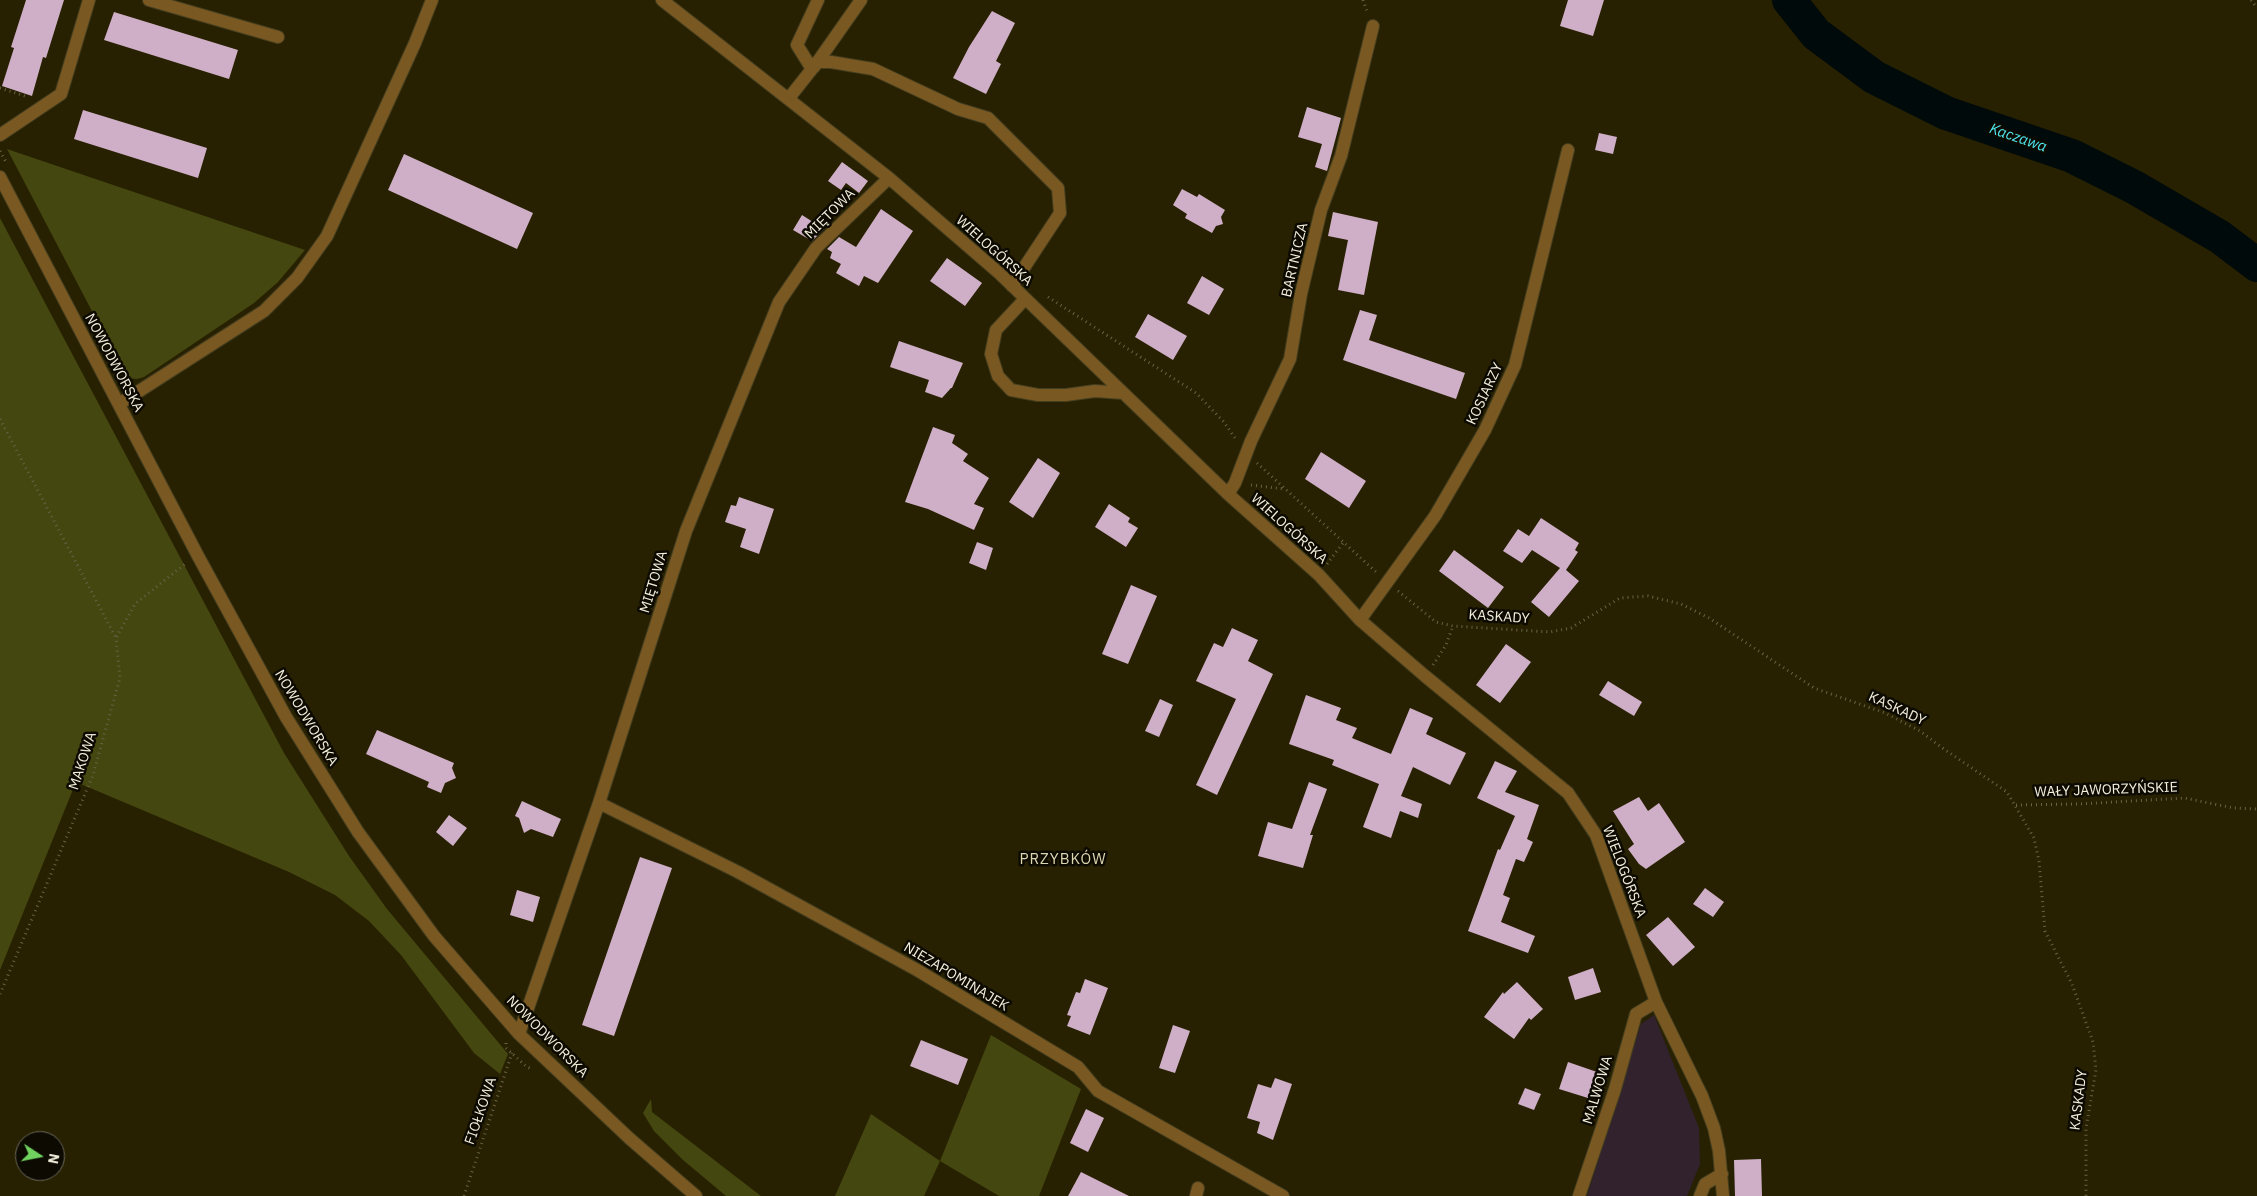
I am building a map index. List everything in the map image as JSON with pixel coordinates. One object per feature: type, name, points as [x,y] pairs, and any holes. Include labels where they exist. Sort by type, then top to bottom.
[{"type":"street","points":[[0,135],[61,94],[89,0]]},
{"type":"street","points":[[149,0],[278,37]]},
{"type":"street","points":[[119,404],[264,311],[297,278],[327,236],[416,43],[432,0]]},
{"type":"street","name":"WIELOGÓRSKA","points":[[662,0],[889,178],[1012,286],[1123,393],[1232,488],[1319,575],[1360,620],[1568,793],[1596,835],[1656,1002],[1702,1096],[1714,1128],[1722,1174],[1723,1196]]},
{"type":"street","points":[[815,65],[797,45],[818,0]]},
{"type":"street","points":[[789,98],[861,0]]},
{"type":"street","name":"BARTNICZA","points":[[1232,488],[1290,359],[1321,210],[1341,156],[1373,26]]},
{"type":"street","points":[[815,65],[831,62],[873,69],[958,109],[988,118],[1058,188],[1060,213],[1012,286]]},
{"type":"street","name":"KOSIARZY","points":[[1360,620],[1440,507],[1485,430],[1515,364],[1568,150]]},
{"type":"street","name":"NOWODWORSKA","points":[[5,173],[119,404],[198,556],[286,717],[358,832],[434,936],[519,1034],[629,1138],[696,1196]]},
{"type":"street","name":"MIĘTOWA","points":[[519,1034],[599,804],[686,531],[779,302],[816,248],[889,178]]},
{"type":"street","points":[[1025,299],[996,330],[991,354],[998,376],[1011,390],[1038,396],[1066,396],[1095,391],[1123,393]]},
{"type":"street","name":"NIEZAPOMINAJEK","points":[[599,804],[738,872],[917,970],[1078,1067],[1098,1091],[1284,1196]]},
{"type":"street","name":"MALWOWA","points":[[1579,1196],[1615,1089],[1636,1014],[1656,1002]]},
{"type":"street","points":[[1700,1196],[1705,1184],[1722,1174]]},
{"type":"path","points":[[2252,0],[2257,8]]},
{"type":"path","points":[[0,88],[49,103]]},
{"type":"path","points":[[0,151],[5,173]]},
{"type":"path","name":"KASKADY","points":[[1046,296],[1196,393],[1223,421],[1247,454],[1343,543],[1436,622],[1453,626],[1550,632],[1571,628],[1620,598],[1648,596],[1681,604],[1709,618],[1814,688],[1885,713],[1920,731],[1941,748],[2007,792],[2034,838],[2045,931],[2072,984],[2093,1042],[2096,1070],[2086,1128],[2086,1196]]},
{"type":"path","points":[[0,419],[116,638]]},
{"type":"path","points":[[1232,488],[1284,489]]},
{"type":"path","points":[[1319,575],[1343,543]]},
{"type":"path","points":[[116,638],[135,604],[198,556]]},
{"type":"path","points":[[1425,676],[1446,645],[1453,626]]},
{"type":"path","name":"MAKOWA","points":[[0,994],[93,775],[120,678],[116,638]]},
{"type":"path","name":"WAŁY JAWORZYŃSKIE","points":[[2016,805],[2079,804],[2184,798],[2234,808],[2257,809]]},
{"type":"path","points":[[506,1001],[535,1032]]},
{"type":"path","name":"FIOŁKOWA","points":[[464,1196],[519,1034]]},
{"type":"shaded area","points":[[7,149],[305,250],[278,282],[254,303],[144,377],[137,379],[127,378]]},
{"type":"shaded area","points":[[0,218],[284,753],[349,856],[387,909],[508,1054],[500,1074],[474,1053],[401,955],[369,921],[335,895],[289,872],[76,782],[0,970]]},
{"type":"shaded area","points":[[1654,1015],[1699,1128],[1700,1164],[1687,1196],[1587,1196],[1641,1024]]},
{"type":"shaded area","points":[[991,1035],[1081,1089],[1039,1196],[999,1196],[940,1161]]},
{"type":"shaded area","points":[[651,1099],[652,1112],[761,1196],[726,1196],[683,1160],[654,1131],[643,1113]]},
{"type":"shaded area","points":[[871,1114],[940,1161],[924,1196],[835,1196]]},
{"type":"building","points":[[26,0],[64,0],[46,58],[43,57],[32,96],[2,86],[14,48],[11,47]]},
{"type":"building","points":[[1568,0],[1604,0],[1593,36],[1560,26]]},
{"type":"building","points":[[992,11],[1015,23],[996,61],[1001,64],[986,94],[953,78],[969,47]]},
{"type":"building","points":[[114,12],[238,50],[229,79],[104,40]]},
{"type":"building","points":[[1307,107],[1341,118],[1327,171],[1315,167],[1322,144],[1298,137]]},
{"type":"building","points":[[83,110],[207,148],[198,178],[74,139]]},
{"type":"building","points":[[1599,133],[1617,137],[1613,154],[1595,150]]},
{"type":"building","points":[[404,154],[533,213],[517,249],[388,190]]},
{"type":"building","points":[[842,162],[868,181],[859,193],[846,183],[841,190],[828,181]]},
{"type":"building","points":[[1182,189],[1197,197],[1199,194],[1225,210],[1221,217],[1223,224],[1216,226],[1212,233],[1185,218],[1187,214],[1173,205]]},
{"type":"building","points":[[881,209],[913,231],[878,283],[864,276],[859,286],[836,273],[841,264],[830,258],[832,252],[827,249],[839,237],[856,247]]},
{"type":"building","points":[[1333,212],[1378,222],[1364,295],[1338,290],[1348,240],[1328,236]]},
{"type":"building","points":[[802,215],[824,229],[812,241],[793,230]]},
{"type":"building","points":[[947,258],[982,283],[965,306],[930,281]]},
{"type":"building","points":[[1202,276],[1224,289],[1209,315],[1187,303]]},
{"type":"building","points":[[1360,310],[1377,315],[1369,340],[1465,373],[1456,399],[1343,360]]},
{"type":"building","points":[[1148,314],[1187,336],[1173,360],[1135,337]]},
{"type":"building","points":[[899,341],[963,363],[952,388],[942,398],[925,392],[929,380],[890,367]]},
{"type":"building","points":[[933,427],[955,435],[952,443],[968,454],[963,461],[989,478],[974,504],[984,508],[974,530],[928,509],[905,502]]},
{"type":"building","points":[[1321,452],[1366,481],[1349,508],[1305,479]]},
{"type":"building","points":[[1038,458],[1060,473],[1033,518],[1009,502]]},
{"type":"building","points":[[739,497],[774,509],[759,554],[740,547],[746,529],[725,522],[731,505],[736,506]]},
{"type":"building","points":[[1109,504],[1130,518],[1128,522],[1138,528],[1126,547],[1095,527]]},
{"type":"building","points":[[1541,518],[1579,543],[1575,550],[1578,552],[1566,570],[1579,581],[1549,617],[1531,602],[1560,568],[1532,550],[1522,563],[1503,551],[1518,529],[1529,536]]},
{"type":"building","points":[[977,542],[993,548],[986,570],[969,563]]},
{"type":"building","points":[[1454,550],[1504,587],[1488,608],[1439,571]]},
{"type":"building","points":[[1131,585],[1157,596],[1128,664],[1102,654]]},
{"type":"building","points":[[1232,628],[1258,640],[1248,661],[1273,674],[1217,795],[1196,785],[1236,699],[1196,681],[1214,643],[1223,647]]},
{"type":"building","points":[[1506,644],[1531,662],[1500,703],[1476,685]]},
{"type":"building","points":[[1608,681],[1642,702],[1634,716],[1599,695]]},
{"type":"building","points":[[1306,695],[1341,708],[1336,720],[1357,728],[1352,738],[1391,754],[1410,708],[1433,718],[1426,734],[1466,753],[1450,785],[1413,767],[1401,796],[1422,804],[1418,818],[1400,811],[1391,838],[1363,827],[1379,784],[1332,765],[1334,760],[1289,744]]},
{"type":"building","points":[[1160,699],[1173,705],[1159,737],[1145,731]]},
{"type":"building","points":[[377,730],[454,763],[452,768],[456,778],[445,783],[441,793],[427,787],[429,782],[366,754]]},
{"type":"building","points":[[1495,761],[1517,771],[1505,792],[1539,805],[1527,839],[1533,842],[1524,862],[1516,859],[1503,895],[1510,898],[1501,922],[1535,936],[1528,953],[1468,931],[1498,849],[1500,850],[1515,816],[1477,798]]},
{"type":"building","points":[[1309,782],[1327,789],[1310,835],[1313,835],[1303,868],[1258,856],[1268,822],[1292,829]]},
{"type":"building","points":[[1639,797],[1648,811],[1659,803],[1685,842],[1646,869],[1639,864],[1628,849],[1634,844],[1613,811]]},
{"type":"building","points":[[522,801],[561,819],[553,837],[531,829],[524,833],[519,818],[515,816]]},
{"type":"building","points":[[449,815],[467,828],[453,846],[436,832]]},
{"type":"building","points":[[640,857],[672,868],[614,1036],[582,1025]]},
{"type":"building","points":[[1705,888],[1724,902],[1713,917],[1693,904]]},
{"type":"building","points":[[517,890],[540,897],[533,922],[510,915]]},
{"type":"building","points":[[1668,917],[1695,947],[1673,966],[1646,935]]},
{"type":"building","points":[[1593,968],[1601,992],[1575,1000],[1568,977]]},
{"type":"building","points":[[1085,979],[1108,988],[1090,1035],[1067,1026],[1071,1016],[1067,1015],[1076,992],[1080,993]]},
{"type":"building","points":[[1517,982],[1543,1009],[1531,1020],[1529,1018],[1514,1039],[1484,1017],[1503,992],[1504,994]]},
{"type":"building","points":[[1173,1025],[1190,1031],[1175,1073],[1159,1068]]},
{"type":"building","points":[[921,1040],[968,1059],[958,1085],[910,1066]]},
{"type":"building","points":[[1568,1062],[1597,1072],[1588,1098],[1559,1089]]},
{"type":"building","points":[[1275,1078],[1292,1084],[1273,1140],[1257,1133],[1260,1122],[1247,1118],[1258,1084],[1271,1088]]},
{"type":"building","points":[[1525,1088],[1541,1094],[1534,1110],[1518,1104]]},
{"type":"building","points":[[1086,1109],[1104,1118],[1088,1152],[1070,1143]]},
{"type":"building","points":[[1761,1159],[1762,1196],[1735,1196],[1734,1160]]},
{"type":"building","points":[[1081,1172],[1129,1196],[1068,1196]]},
{"type":"waterway","name":"Kaczawa","points":[[1789,0],[1816,34],[1874,77],[1946,113],[2072,156],[2134,187],[2220,237],[2257,265]]},
{"type":"district","name":"PRZYBKÓW","points":[[1063,860]]}]
